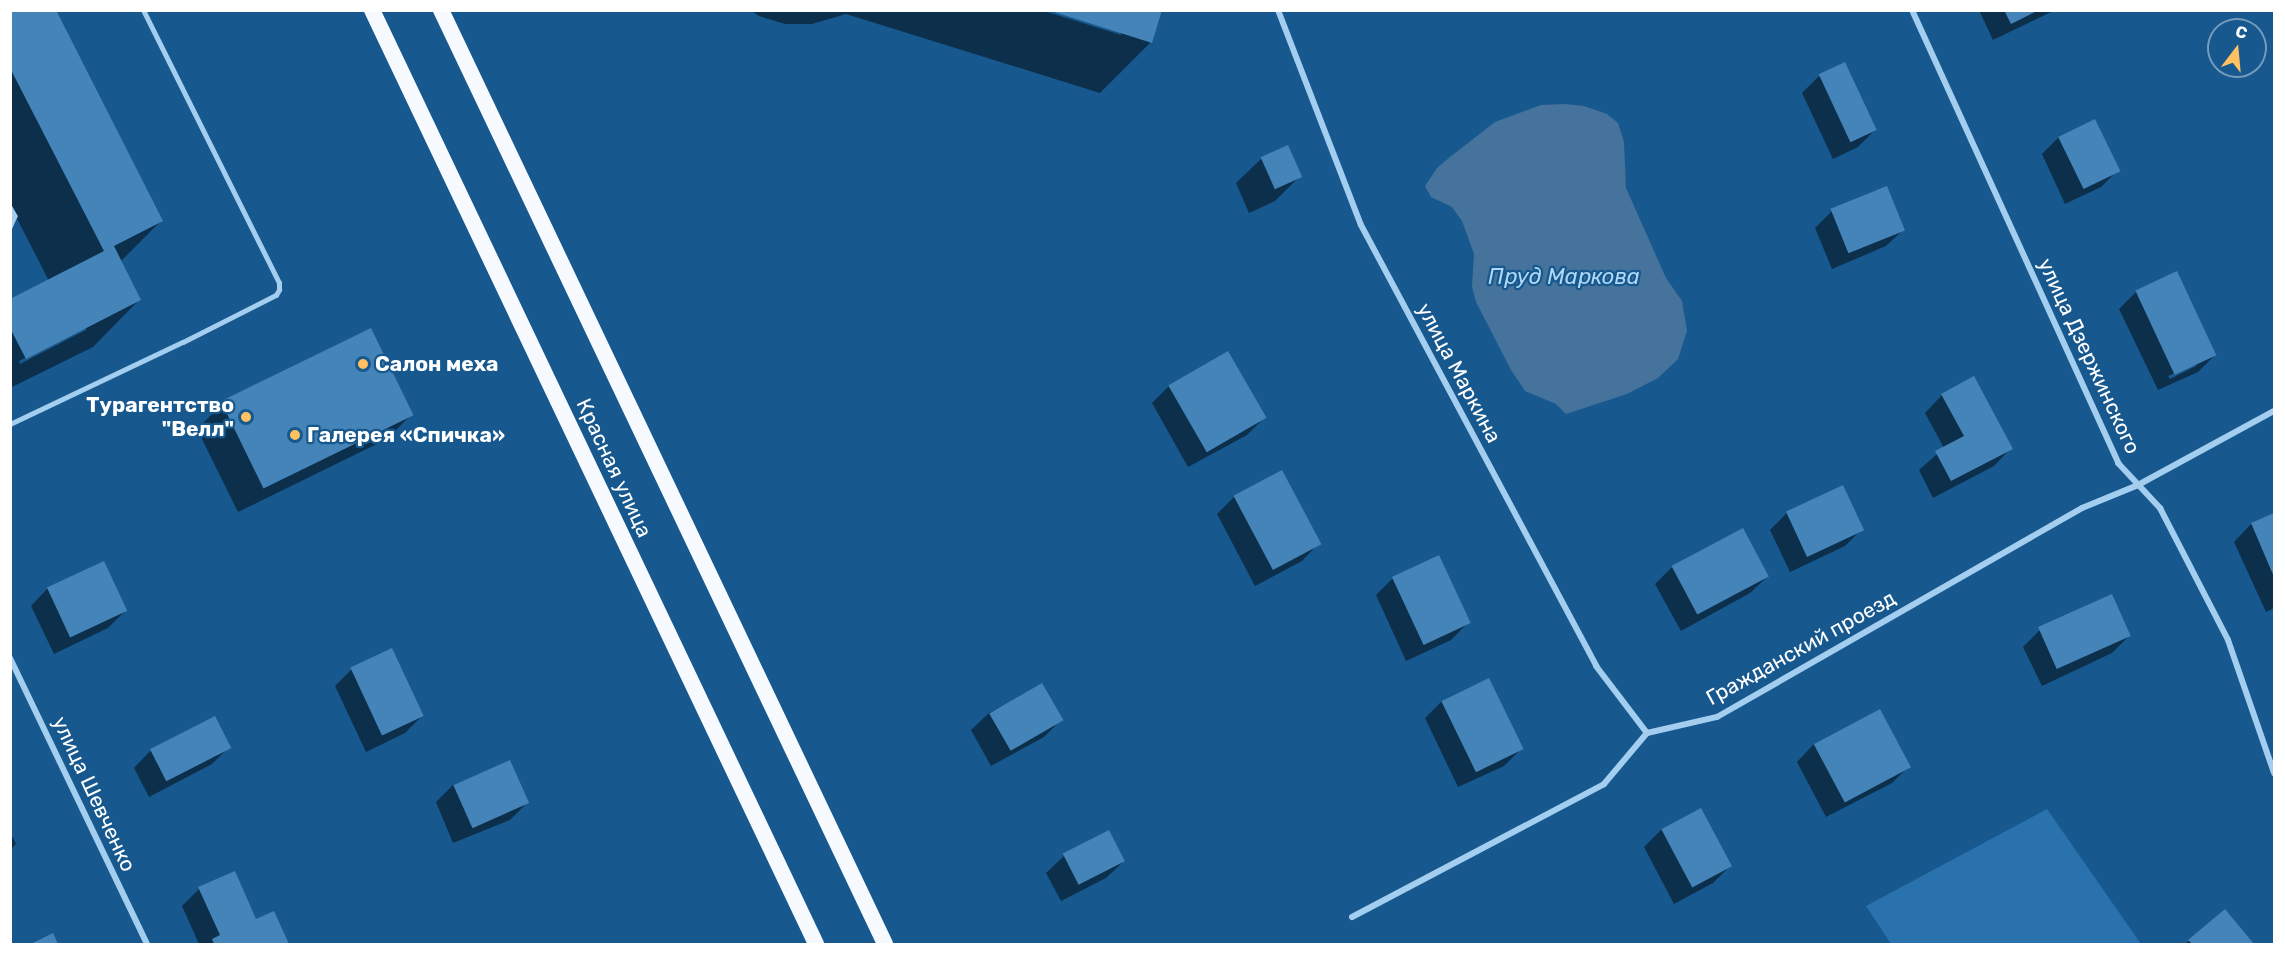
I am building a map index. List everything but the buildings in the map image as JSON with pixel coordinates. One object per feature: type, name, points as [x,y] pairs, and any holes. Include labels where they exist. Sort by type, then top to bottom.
[{"type":"highway","name":"Красная улица","points":[[372,10],[816,945]]},
{"type":"highway","name":"Красная улица","points":[[441,10],[885,945]]},
{"type":"street","name":"улица Маркина","points":[[1278,10],[1361,225],[1596,666],[1647,733]]},
{"type":"street","name":"улица Дзержинского","points":[[1912,10],[2118,463],[2160,508],[2228,640],[2274,773]]},
{"type":"street","name":"Гражданский проезд","points":[[1647,733],[1717,717],[2082,508],[2139,485],[2274,411]]},
{"type":"street","name":"улица Шевченко","points":[[10,658],[147,945]]},
{"type":"street","points":[[1352,917],[1604,784],[1647,733]]},
{"type":"lane","points":[[10,424],[193,337],[276,295],[279,290],[279,283],[143,10]]},
{"type":"lane","points":[[10,207],[15,216],[10,227]]},
{"type":"shaded area","points":[[2047,809],[2141,944],[1891,944],[1866,906]]},
{"type":"water","name":"Пруд Маркова","points":[[1541,105],[1584,106],[1607,114],[1618,123],[1624,142],[1626,188],[1666,278],[1682,301],[1687,331],[1678,359],[1658,378],[1627,394],[1566,414],[1556,404],[1525,391],[1511,370],[1476,302],[1472,287],[1474,254],[1462,221],[1452,207],[1431,197],[1425,186],[1437,168],[1495,122]]},
{"type":"place","name":"Салон меха","points":[[363,364]]},
{"type":"place","name":"Турагентство \"Велл\"","points":[[246,417]]},
{"type":"place","name":"Галерея «Спичка»","points":[[295,435]]}]
